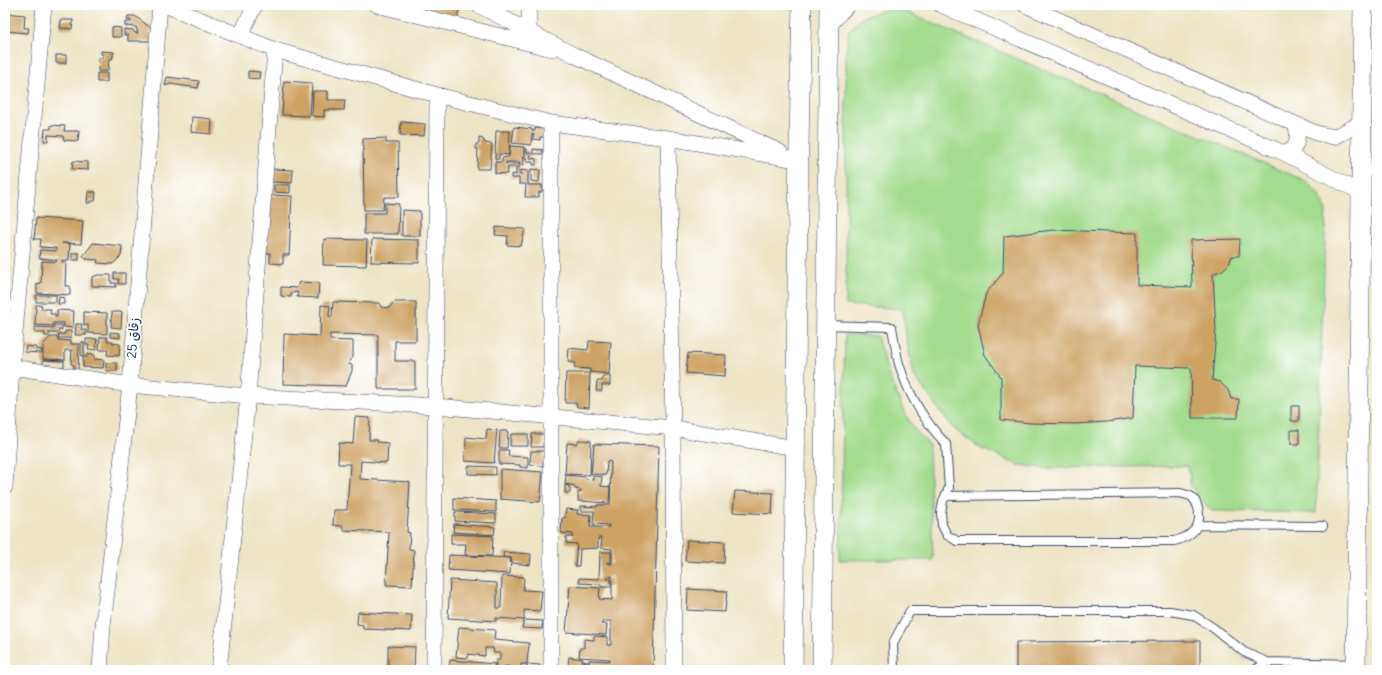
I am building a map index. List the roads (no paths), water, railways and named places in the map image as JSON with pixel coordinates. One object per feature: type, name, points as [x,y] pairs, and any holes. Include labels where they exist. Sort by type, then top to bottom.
[{"type":"street","points":[[5,487],[8,367],[44,5]]},
{"type":"street","name":"زقاق 25","points":[[100,670],[104,618],[130,385],[160,5]]},
{"type":"street","points":[[165,5],[275,50],[437,95],[551,123],[668,138],[797,160]]},
{"type":"street","points":[[240,36],[255,5]]},
{"type":"street","points":[[377,5],[574,55]]},
{"type":"street","points":[[478,5],[574,55],[797,160]]},
{"type":"street","points":[[529,5],[529,31]]},
{"type":"street","points":[[793,670],[796,448],[797,160],[802,5]]},
{"type":"street","points":[[822,670],[829,5]]},
{"type":"street","points":[[828,27],[848,5]]},
{"type":"street","points":[[941,5],[1284,153],[1360,192]]},
{"type":"street","points":[[1025,5],[1316,133],[1334,137],[1362,122]]},
{"type":"street","points":[[1356,667],[1363,5]]},
{"type":"street","points":[[219,670],[248,396],[275,50]]},
{"type":"street","points":[[434,670],[437,95]]},
{"type":"street","points":[[551,123],[551,670]]},
{"type":"street","points":[[1284,153],[1292,149],[1297,139],[1298,131],[1295,124]]},
{"type":"street","points":[[668,138],[673,428],[674,670]]},
{"type":"street","points":[[8,367],[130,385],[248,396],[436,406],[673,428],[796,448]]},
{"type":"street","points":[[795,532],[799,537],[808,541],[819,539],[823,535]]},
{"type":"street","points":[[794,577],[804,571],[810,571],[819,575],[823,581]]},
{"type":"lane","points":[[826,325],[892,327],[900,365],[912,395],[932,430],[946,444],[949,488],[943,502],[941,513],[942,525],[947,535],[957,541],[1174,541],[1183,539],[1198,525],[1200,515],[1197,504],[1192,497],[1180,493],[946,496]]},
{"type":"lane","points":[[1198,525],[1323,526]]},
{"type":"lane","points":[[894,670],[893,644],[910,611],[1170,611],[1193,616],[1212,627],[1244,652],[1267,662],[1356,667]]},
{"type":"lane","points":[[1255,670],[1267,662]]}]
